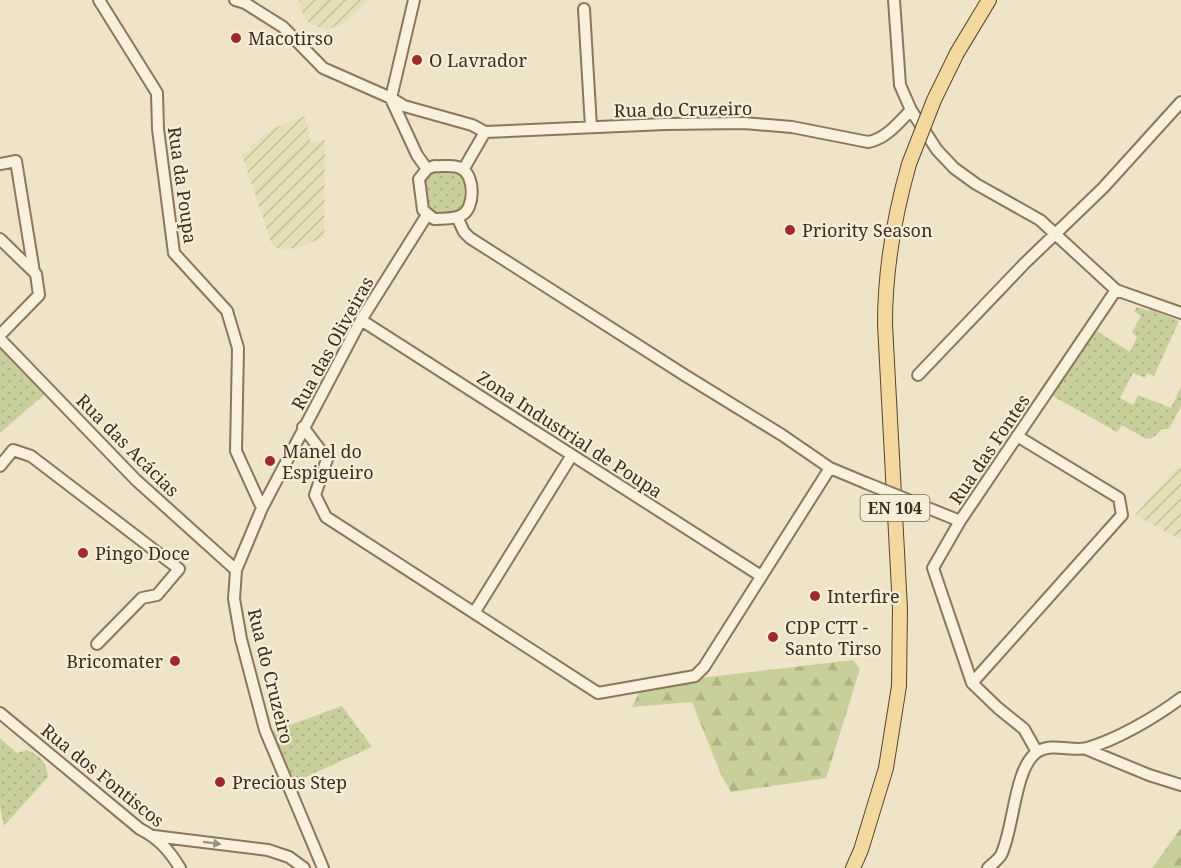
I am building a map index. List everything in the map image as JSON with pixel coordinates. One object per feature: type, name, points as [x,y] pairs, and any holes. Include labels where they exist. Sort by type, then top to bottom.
[{"type":"main road","name":"EN 104","points":[[853,868],[861,850],[886,768],[899,686],[900,609],[885,324],[885,285],[889,246],[909,164],[934,100],[957,53],[989,1]]},
{"type":"street","name":"Rua da Poupa","points":[[99,0],[157,93],[158,129],[174,253],[227,311],[238,348],[236,452],[262,508]]},
{"type":"street","points":[[234,0],[245,3],[283,27],[323,68],[404,106],[472,125],[485,132],[464,170]]},
{"type":"street","points":[[414,0],[391,98],[417,155],[427,169]]},
{"type":"street","points":[[894,0],[900,85],[911,110],[937,150],[954,168],[976,184],[1040,220],[1116,290],[1181,313]]},
{"type":"street","points":[[584,9],[591,127]]},
{"type":"street","points":[[918,375],[1103,188],[1181,102]]},
{"type":"street","name":"Rua do Cruzeiro","points":[[485,132],[744,123],[792,127],[868,142],[877,141],[884,136],[911,110]]},
{"type":"street","points":[[0,164],[16,161],[39,295],[0,337]]},
{"type":"street","points":[[442,166],[458,167],[464,170],[471,181],[470,208],[457,217],[434,219],[427,215],[421,205],[419,179],[427,169],[442,166]]},
{"type":"street","name":"Rua das Oliveiras","points":[[272,490],[361,320],[427,215]]},
{"type":"street","points":[[457,217],[464,232],[470,238],[782,435],[830,468],[960,521]]},
{"type":"street","points":[[0,239],[34,272]]},
{"type":"street","name":"Rua das Fontes","points":[[1037,752],[1024,729],[972,683],[933,568],[960,521],[1116,290]]},
{"type":"street","name":"Zona Industrial de Poupa","points":[[361,320],[761,576]]},
{"type":"street","name":"Rua das Acácias","points":[[0,337],[136,480],[236,570]]},
{"type":"street","points":[[303,427],[327,459],[315,495],[326,517],[598,693],[695,676],[704,668],[830,468]]},
{"type":"street","points":[[972,683],[1122,515],[1119,498],[1017,436]]},
{"type":"street","points":[[0,466],[13,450],[31,456],[179,569],[157,595],[142,598],[97,644]]},
{"type":"street","points":[[474,613],[572,455]]},
{"type":"street","name":"Rua do Cruzeiro","points":[[272,490],[236,570],[234,599],[241,639],[265,730],[323,868]]},
{"type":"street","points":[[1086,748],[1125,732],[1166,710],[1181,698]]},
{"type":"street","name":"Rua dos Fontiscos","points":[[0,713],[140,829],[154,836],[171,853],[180,868]]},
{"type":"street","points":[[988,868],[1000,856],[1023,770],[1037,752],[1048,747],[1086,748],[1149,775],[1181,785]]},
{"type":"street","points":[[154,836],[268,850],[289,857],[304,868]]},
{"type":"shaded area","points":[[299,0],[369,0],[343,24],[328,29],[308,22],[301,10]]},
{"type":"shaded area","points":[[305,116],[311,143],[325,140],[324,237],[300,247],[281,250],[272,245],[241,152],[251,150],[250,145],[257,143],[261,137],[274,128]]},
{"type":"shaded area","points":[[1178,466],[1181,468],[1181,540],[1135,515]]},
{"type":"green space","points":[[435,172],[457,173],[463,177],[463,203],[455,212],[435,213],[428,207],[425,181],[430,174]]},
{"type":"green space","points":[[1137,307],[1149,311],[1150,309],[1179,321],[1154,376],[1147,373],[1145,378],[1133,373],[1120,398],[1133,405],[1138,395],[1171,408],[1181,387],[1181,406],[1170,427],[1161,429],[1154,437],[1146,439],[1122,425],[1117,432],[1051,395],[1095,330],[1130,352],[1137,337],[1132,332],[1141,316],[1134,311]]},
{"type":"green space","points":[[0,348],[46,393],[0,433]]},
{"type":"green space","points":[[853,660],[860,669],[826,778],[731,792],[722,777],[692,702],[632,707],[643,685]]},
{"type":"green space","points":[[342,706],[372,747],[293,783],[271,732]]},
{"type":"green space","points":[[0,738],[17,753],[27,750],[39,757],[46,767],[48,777],[4,826],[0,806]]},
{"type":"green space","points":[[1181,828],[1181,868],[1152,868]]},
{"type":"place","name":"Macotirso","points":[[236,38]]},
{"type":"place","name":"O Lavrador","points":[[417,60]]},
{"type":"place","name":"Priority Season","points":[[790,230]]},
{"type":"place","name":"Manel do Espigueiro","points":[[270,461]]},
{"type":"place","name":"Pingo Doce","points":[[83,553]]},
{"type":"place","name":"Interfire","points":[[815,596]]},
{"type":"place","name":"CDP CTT - Santo Tirso","points":[[773,637]]},
{"type":"place","name":"Bricomater","points":[[175,661]]},
{"type":"place","name":"Precious Step","points":[[220,782]]}]
